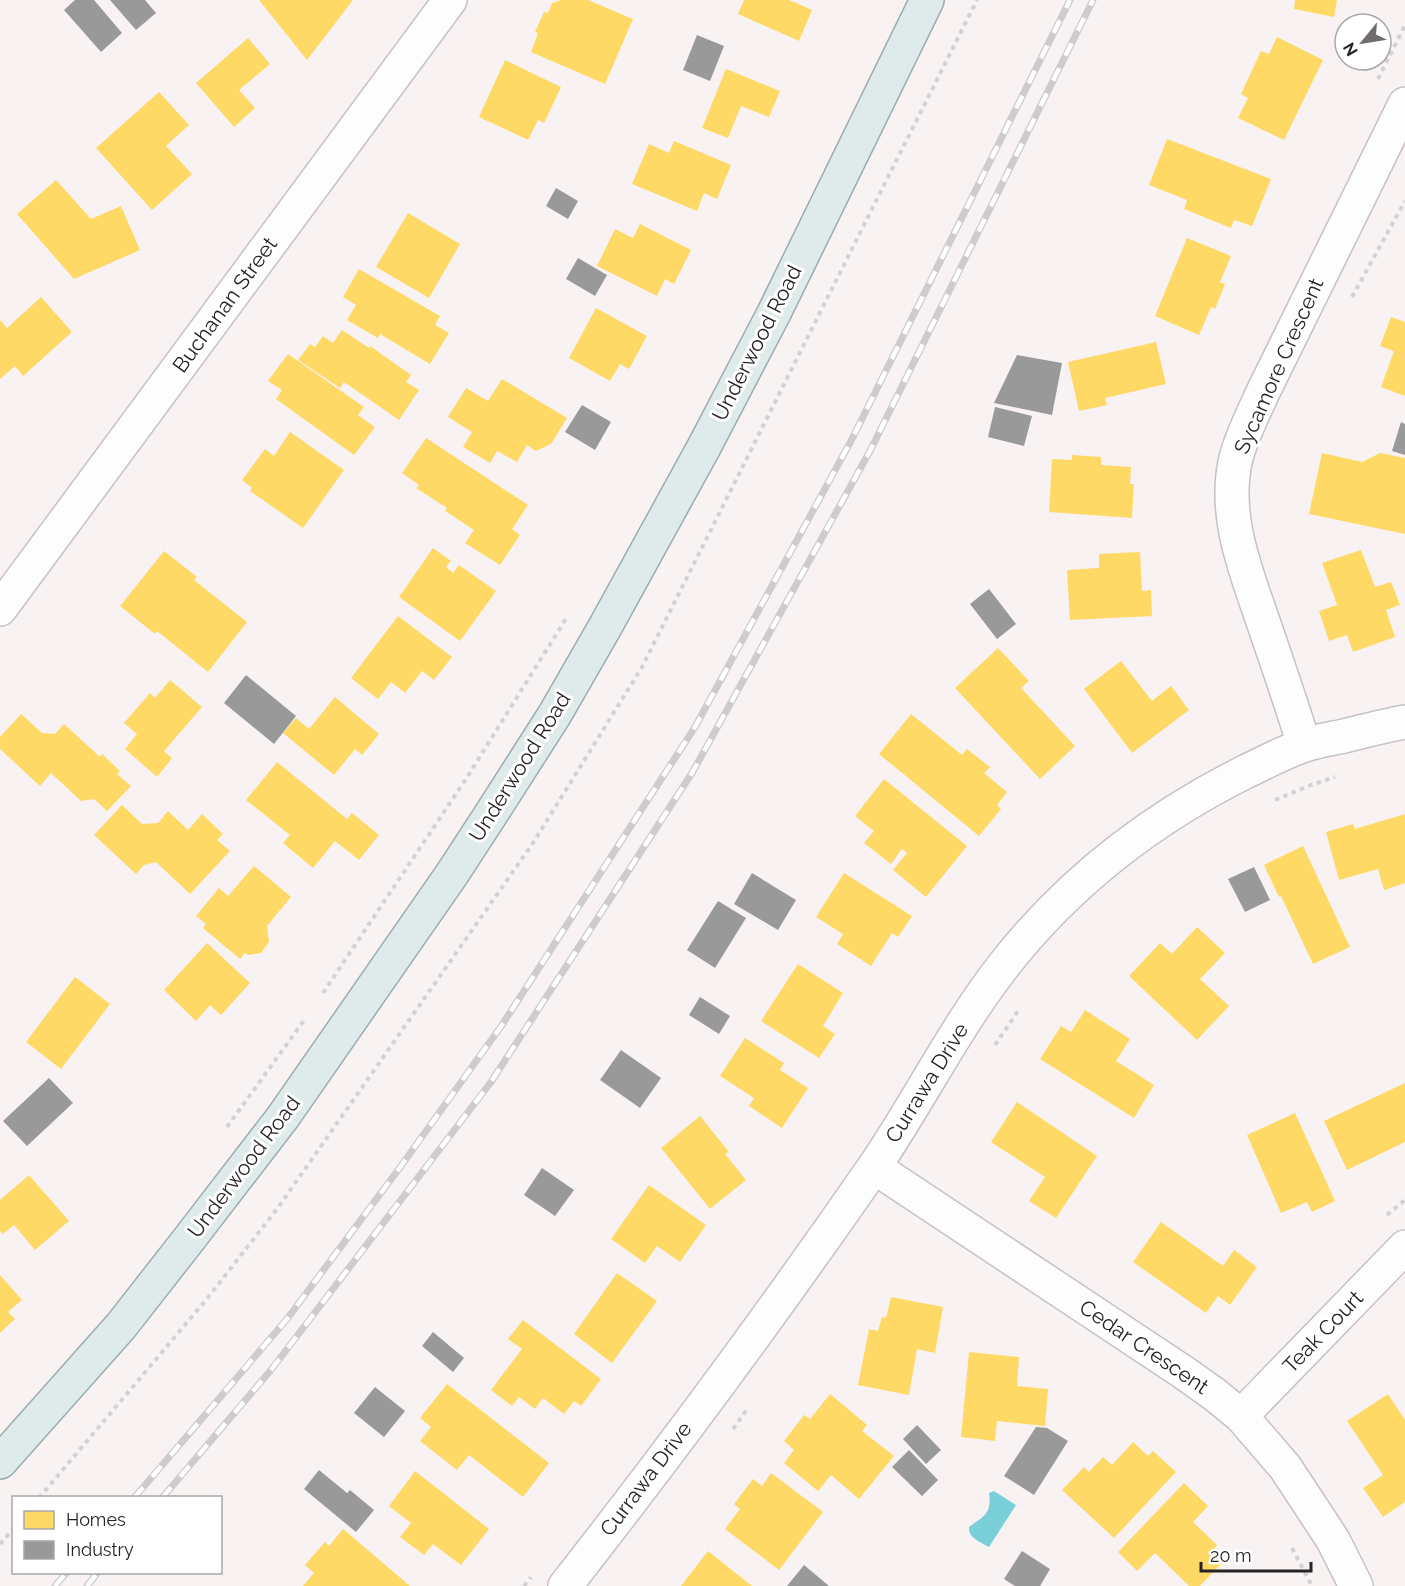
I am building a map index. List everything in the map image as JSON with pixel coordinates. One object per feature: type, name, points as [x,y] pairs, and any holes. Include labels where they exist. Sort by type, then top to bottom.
[{"type":"main road","name":"Underwood Road","points":[[0,1462],[121,1326],[283,1117],[452,874],[536,743],[605,627],[758,344],[927,0]]},
{"type":"street","name":"Buchanan Street","points":[[0,609],[450,0]]},
{"type":"street","name":"Sycamore Crescent","points":[[1304,745],[1245,569],[1235,531],[1232,496],[1236,459],[1249,421],[1405,104]]},
{"type":"street","name":"Currawa Drive","points":[[565,1586],[617,1520],[747,1344],[874,1167],[976,1005],[1035,928],[1109,857],[1148,829],[1225,782],[1304,745],[1405,722]]},
{"type":"street","name":"Cedar Crescent","points":[[874,1167],[1183,1372],[1241,1416],[1285,1467],[1333,1540],[1356,1586]]},
{"type":"street","name":"Teak Court","points":[[1241,1416],[1405,1247]]},
{"type":"path","points":[[1349,303],[1405,201]]},
{"type":"path","points":[[322,994],[466,779],[570,610]]},
{"type":"path","points":[[1271,801],[1342,774]]},
{"type":"path","points":[[993,1048],[1023,1003]]},
{"type":"path","points":[[220,1136],[309,1013]]},
{"type":"path","points":[[0,1544],[12,1530]]},
{"type":"path","points":[[1288,1539],[1312,1586]]},
{"type":"water","points":[[994,1491],[1016,1505],[989,1547],[973,1537],[969,1527],[986,1514],[990,1500],[989,1493]]},
{"type":"building: Homes","points":[[259,0],[353,0],[307,60]]},
{"type":"building: Homes","points":[[561,0],[588,0],[633,19],[605,84],[531,52],[538,33],[535,32],[544,12],[548,13],[552,3]]},
{"type":"building: Homes","points":[[744,0],[789,0],[812,10],[799,41],[738,14]]},
{"type":"building: Homes","points":[[1295,0],[1337,0],[1333,17],[1294,9]]},
{"type":"building: Homes","points":[[1277,37],[1323,60],[1284,140],[1238,118],[1248,98],[1241,94],[1261,51],[1269,54]]},
{"type":"building: Homes","points":[[248,38],[270,64],[239,90],[255,108],[234,127],[196,83]]},
{"type":"building: Homes","points":[[505,60],[561,87],[544,123],[538,120],[528,140],[479,117]]},
{"type":"building: Homes","points":[[726,69],[780,91],[769,117],[741,106],[728,138],[702,128]]},
{"type":"building: Homes","points":[[159,92],[189,125],[166,146],[192,174],[152,210],[96,148]]},
{"type":"building: Homes","points":[[1167,139],[1271,179],[1252,226],[1234,220],[1231,228],[1184,209],[1187,200],[1149,185]]},
{"type":"building: Homes","points":[[674,141],[731,165],[717,199],[704,193],[697,211],[632,184],[649,144],[669,153]]},
{"type":"building: Homes","points":[[56,180],[91,219],[121,206],[140,250],[74,279],[17,214]]},
{"type":"building: Homes","points":[[408,213],[460,244],[429,298],[376,267]]},
{"type":"building: Homes","points":[[640,224],[691,250],[674,284],[665,279],[657,296],[597,266],[615,229],[633,238]]},
{"type":"building: Homes","points":[[1187,238],[1231,256],[1220,282],[1225,284],[1215,309],[1211,307],[1199,335],[1155,316]]},
{"type":"building: Homes","points":[[359,269],[440,316],[435,325],[449,333],[430,364],[380,334],[378,338],[347,320],[356,305],[343,297]]},
{"type":"building: Homes","points":[[41,297],[72,332],[23,376],[15,366],[0,379],[0,320],[7,328]]},
{"type":"building: Homes","points":[[596,308],[647,336],[629,369],[620,364],[610,381],[569,358]]},
{"type":"building: Homes","points":[[1391,317],[1405,322],[1405,396],[1381,387],[1394,351],[1380,346]]},
{"type":"building: Homes","points":[[342,330],[369,348],[370,346],[411,375],[406,382],[419,390],[399,420],[344,382],[340,388],[298,360],[310,344],[315,347],[323,336],[333,343]]},
{"type":"building: Homes","points":[[1156,342],[1166,384],[1105,398],[1107,405],[1079,411],[1068,362]]},
{"type":"building: Homes","points":[[288,354],[364,407],[358,415],[375,427],[354,455],[276,399],[282,390],[268,381]]},
{"type":"building: Homes","points":[[502,379],[567,418],[551,444],[536,451],[527,445],[517,462],[497,451],[490,463],[463,447],[472,432],[448,417],[466,388],[488,401]]},
{"type":"building: Homes","points":[[290,432],[344,470],[303,528],[250,491],[252,488],[242,480],[265,449],[274,456]]},
{"type":"building: Homes","points":[[426,438],[528,505],[512,529],[520,535],[500,565],[465,543],[474,530],[445,511],[447,508],[416,488],[419,485],[402,473]]},
{"type":"building: Homes","points":[[1322,453],[1362,462],[1380,453],[1405,458],[1405,534],[1309,514]]},
{"type":"building: Homes","points":[[1072,455],[1101,457],[1101,465],[1131,467],[1130,484],[1134,484],[1132,518],[1049,512],[1052,459],[1072,460]]},
{"type":"building: Homes","points":[[433,548],[451,561],[446,567],[453,573],[459,565],[496,591],[460,641],[399,597]]},
{"type":"building: Homes","points":[[1361,550],[1375,587],[1391,582],[1400,605],[1386,610],[1395,637],[1353,652],[1347,635],[1329,641],[1319,611],[1337,605],[1322,563]]},
{"type":"building: Homes","points":[[164,551],[197,577],[194,580],[247,622],[208,672],[157,631],[155,634],[120,606]]},
{"type":"building: Homes","points":[[1140,552],[1142,591],[1151,590],[1152,616],[1070,620],[1067,570],[1099,568],[1099,554]]},
{"type":"building: Homes","points":[[398,616],[452,657],[434,680],[422,671],[405,693],[391,682],[378,699],[351,678]]},
{"type":"building: Homes","points":[[998,648],[1029,681],[1021,688],[1075,746],[1040,779],[955,688]]},
{"type":"building: Homes","points":[[1121,661],[1152,701],[1171,686],[1189,710],[1132,753],[1084,689]]},
{"type":"building: Homes","points":[[170,680],[202,707],[164,751],[172,758],[157,777],[125,749],[137,734],[124,723],[150,693],[155,698]]},
{"type":"building: Homes","points":[[335,697],[379,734],[362,755],[355,749],[334,775],[283,733],[296,718],[309,729]]},
{"type":"building: Homes","points":[[21,714],[42,733],[55,734],[64,724],[100,757],[102,754],[120,771],[117,774],[131,786],[107,811],[94,799],[81,801],[51,773],[40,786],[0,749],[0,737]]},
{"type":"building: Homes","points":[[911,714],[962,755],[967,749],[990,767],[984,773],[1007,792],[997,805],[1001,809],[979,836],[879,754]]},
{"type":"building: Homes","points":[[277,762],[347,819],[352,813],[379,835],[359,860],[335,841],[313,868],[283,843],[290,835],[246,800]]},
{"type":"building: Homes","points":[[884,779],[967,846],[926,897],[893,870],[907,853],[902,849],[891,864],[864,843],[874,831],[855,816]]},
{"type":"building: Homes","points":[[122,805],[142,824],[158,823],[168,811],[188,830],[202,814],[223,834],[217,840],[230,851],[190,894],[156,862],[144,865],[136,874],[94,835]]},
{"type":"building: Homes","points":[[1405,814],[1405,883],[1384,890],[1378,869],[1339,880],[1326,832],[1353,824],[1355,829]]},
{"type":"building: Homes","points":[[1303,846],[1350,947],[1313,964],[1264,865]]},
{"type":"building: Homes","points":[[254,866],[291,897],[267,926],[269,942],[261,953],[248,955],[245,953],[240,959],[203,928],[206,924],[196,916],[219,888],[228,896]]},
{"type":"building: Homes","points":[[844,873],[912,916],[898,937],[892,933],[871,966],[837,944],[843,934],[816,917]]},
{"type":"building: Homes","points":[[1197,927],[1225,953],[1200,979],[1229,1006],[1197,1040],[1129,976],[1160,943],[1172,954]]},
{"type":"building: Homes","points":[[207,943],[250,983],[221,1015],[210,1005],[196,1021],[164,990]]},
{"type":"building: Homes","points":[[798,964],[843,993],[823,1026],[835,1034],[819,1058],[761,1021]]},
{"type":"building: Homes","points":[[75,977],[110,1004],[61,1069],[26,1042]]},
{"type":"building: Homes","points":[[1085,1010],[1130,1039],[1116,1061],[1154,1085],[1134,1118],[1040,1059],[1061,1026],[1071,1032]]},
{"type":"building: Homes","points":[[745,1038],[784,1063],[780,1070],[808,1088],[782,1128],[749,1106],[754,1098],[720,1076]]},
{"type":"building: Homes","points":[[1405,1083],[1405,1142],[1347,1170],[1324,1121]]},
{"type":"building: Homes","points":[[1017,1102],[1097,1156],[1056,1218],[1029,1201],[1045,1177],[991,1142]]},
{"type":"building: Homes","points":[[1295,1113],[1335,1201],[1312,1212],[1307,1202],[1281,1213],[1247,1135]]},
{"type":"building: Homes","points":[[700,1116],[729,1152],[725,1154],[746,1180],[710,1209],[661,1148]]},
{"type":"building: Homes","points":[[29,1175],[69,1221],[35,1250],[14,1225],[3,1234],[0,1231],[0,1200]]},
{"type":"building: Homes","points":[[649,1185],[706,1225],[680,1262],[657,1246],[645,1263],[611,1239]]},
{"type":"building: Homes","points":[[1161,1222],[1223,1266],[1234,1250],[1257,1267],[1230,1305],[1218,1296],[1206,1313],[1133,1262]]},
{"type":"building: Homes","points":[[617,1273],[657,1301],[612,1363],[574,1334]]},
{"type":"building: Homes","points":[[0,1275],[22,1300],[8,1312],[15,1319],[0,1333]]},
{"type":"building: Homes","points":[[891,1297],[943,1307],[935,1353],[917,1349],[909,1395],[858,1385],[869,1329],[878,1331],[882,1317],[886,1318]]},
{"type":"building: Homes","points":[[523,1320],[601,1379],[581,1406],[574,1401],[564,1414],[543,1398],[535,1409],[519,1397],[512,1406],[491,1390],[522,1349],[508,1339]]},
{"type":"building: Homes","points":[[969,1352],[1019,1357],[1017,1386],[1048,1389],[1045,1426],[997,1421],[995,1441],[961,1437]]},
{"type":"building: Homes","points":[[447,1384],[549,1463],[523,1497],[469,1455],[457,1470],[420,1441],[431,1427],[420,1418]]},
{"type":"building: Homes","points":[[830,1394],[867,1425],[862,1431],[894,1456],[859,1499],[831,1475],[818,1491],[784,1463],[794,1450],[784,1441],[804,1415],[810,1419]]},
{"type":"building: Homes","points":[[1388,1394],[1405,1420],[1405,1502],[1383,1517],[1363,1488],[1383,1475],[1347,1421]]},
{"type":"building: Homes","points":[[1133,1442],[1148,1456],[1153,1451],[1176,1472],[1114,1538],[1062,1490],[1084,1467],[1089,1472],[1103,1457],[1112,1465]]},
{"type":"building: Homes","points":[[415,1471],[489,1529],[461,1565],[433,1544],[424,1555],[400,1537],[411,1523],[389,1506]]},
{"type":"building: Homes","points":[[771,1473],[823,1512],[779,1570],[725,1529],[740,1509],[734,1504],[753,1479],[762,1486]]},
{"type":"building: Homes","points":[[1184,1483],[1208,1506],[1193,1522],[1217,1545],[1214,1549],[1225,1560],[1200,1586],[1189,1586],[1155,1553],[1137,1571],[1118,1552]]},
{"type":"building: Homes","points":[[343,1529],[410,1586],[303,1586],[314,1573],[305,1565],[325,1542],[329,1546]]},
{"type":"building: Homes","points":[[708,1551],[752,1586],[681,1586]]},
{"type":"building: Industry","points":[[75,0],[94,0],[122,33],[101,52],[64,10]]},
{"type":"building: Industry","points":[[110,0],[145,0],[156,13],[136,30]]},
{"type":"building: Industry","points":[[697,35],[724,46],[710,81],[683,70]]},
{"type":"building: Industry","points":[[556,188],[578,201],[568,219],[546,206]]},
{"type":"building: Industry","points":[[578,258],[607,275],[595,296],[566,279]]},
{"type":"building: Industry","points":[[1017,355],[1062,363],[1052,415],[994,403]]},
{"type":"building: Industry","points":[[582,405],[611,422],[595,450],[565,432]]},
{"type":"building: Industry","points":[[995,407],[1032,416],[1024,446],[988,437]]},
{"type":"building: Industry","points":[[1401,422],[1405,424],[1405,455],[1392,451]]},
{"type":"building: Industry","points":[[989,589],[1016,624],[997,639],[970,604]]},
{"type":"building: Industry","points":[[246,675],[296,716],[274,744],[224,703]]},
{"type":"building: Industry","points":[[1254,867],[1270,900],[1245,912],[1228,879]]},
{"type":"building: Industry","points":[[752,873],[796,900],[778,930],[734,904]]},
{"type":"building: Industry","points":[[718,901],[746,918],[715,968],[687,950]]},
{"type":"building: Industry","points":[[700,997],[730,1016],[719,1034],[689,1015]]},
{"type":"building: Industry","points":[[621,1050],[661,1078],[640,1108],[600,1080]]},
{"type":"building: Industry","points":[[49,1078],[73,1103],[27,1146],[3,1121]]},
{"type":"building: Industry","points":[[542,1168],[574,1190],[555,1216],[524,1195]]},
{"type":"building: Industry","points":[[433,1332],[464,1358],[453,1372],[422,1346]]},
{"type":"building: Industry","points":[[375,1387],[405,1411],[384,1437],[354,1413]]},
{"type":"building: Industry","points":[[917,1425],[941,1450],[926,1464],[903,1439]]},
{"type":"building: Industry","points":[[1036,1427],[1047,1428],[1068,1441],[1034,1495],[1004,1476]]},
{"type":"building: Industry","points":[[909,1450],[938,1480],[922,1496],[892,1467]]},
{"type":"building: Industry","points":[[319,1470],[347,1493],[350,1490],[374,1510],[356,1532],[304,1489]]},
{"type":"building: Industry","points":[[1022,1551],[1050,1569],[1040,1586],[1015,1586],[1004,1579]]},
{"type":"building: Industry","points":[[804,1565],[829,1586],[787,1586]]},
{"type":"railway","points":[[136,1496],[287,1319],[401,1166],[502,1025],[695,727],[851,441],[1070,0]]},
{"type":"railway","points":[[164,1496],[271,1370],[491,1082],[692,773],[870,451],[1093,0]]},
{"type":"railway","points":[[55,1586],[65,1574]]},
{"type":"railway","points":[[87,1586],[96,1574]]}]
